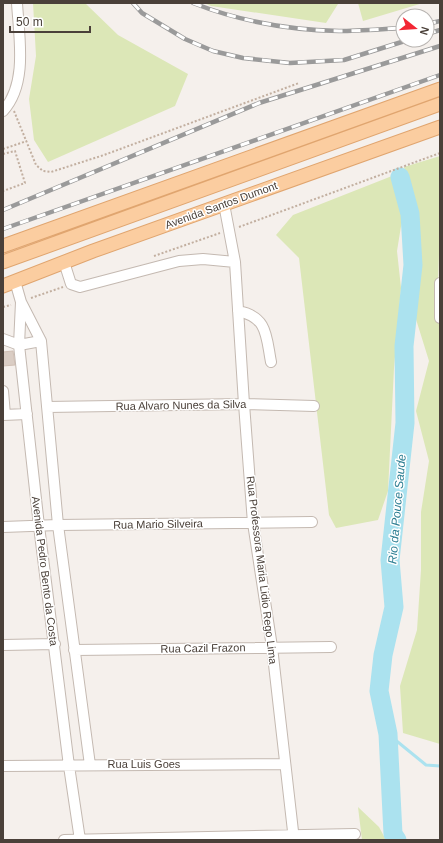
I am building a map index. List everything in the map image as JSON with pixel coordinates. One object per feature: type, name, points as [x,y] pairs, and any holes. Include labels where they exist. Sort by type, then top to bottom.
[{"type":"main road","points":[[3,246],[440,89]]},
{"type":"main road","name":"Avenida Santos Dumont","points":[[3,262],[440,104]]},
{"type":"main road","name":"Avenida Santos Dumont","points":[[9,283],[440,127]]},
{"type":"street","points":[[3,111],[11,103],[18,83],[19,66],[17,3]]},
{"type":"street","name":"Rua Professora Maria Lidio Rego Lima","points":[[224,204],[235,262],[244,404],[254,522],[272,647],[293,838]]},
{"type":"street","points":[[64,262],[71,284],[80,287],[179,261],[203,260],[235,262]]},
{"type":"street","name":"Avenida Pedro Bento da Costa","points":[[9,283],[21,302],[41,341],[58,524],[90,765]]},
{"type":"street","points":[[440,283],[440,318]]},
{"type":"street","name":"Avenida Pedro Bento da Costa","points":[[21,302],[20,345],[39,526],[55,644],[69,766],[80,840]]},
{"type":"street","points":[[238,310],[250,313],[257,317],[263,326],[271,362]]},
{"type":"street","points":[[3,339],[20,345],[41,341]]},
{"type":"street","points":[[3,391],[4,415],[27,414]]},
{"type":"street","name":"Rua Alvaro Nunes da Silva","points":[[47,407],[244,404],[314,406]]},
{"type":"street","name":"Rua Mario Silveira","points":[[3,527],[58,524],[312,522]]},
{"type":"street","points":[[3,645],[55,644]]},
{"type":"street","name":"Rua Cazil Frazon","points":[[74,650],[331,646]]},
{"type":"street","name":"Rua Luis Goes","points":[[3,766],[285,764]]},
{"type":"street","points":[[64,840],[293,838],[355,834]]},
{"type":"path","points":[[11,103],[36,166],[43,171],[51,172],[104,155],[299,83]]},
{"type":"path","points":[[3,149],[27,141]]},
{"type":"path","points":[[3,154],[15,150],[25,183],[3,191]]},
{"type":"green space","points":[[33,3],[85,3],[118,35],[188,74],[175,106],[48,162],[34,140],[29,99],[36,56]]},
{"type":"green space","points":[[204,3],[338,4],[326,23],[211,6]]},
{"type":"green space","points":[[358,3],[423,3],[406,8],[395,8],[395,11],[363,21]]},
{"type":"green space","points":[[440,156],[440,224],[437,314],[440,316],[440,744],[403,733],[400,686],[417,630],[421,570],[421,512],[429,461],[416,411],[429,361],[410,300],[416,225],[404,167]]},
{"type":"green space","points":[[392,176],[403,214],[397,251],[401,288],[394,368],[388,491],[378,520],[336,528],[329,515],[299,258],[276,235],[293,215]]},
{"type":"green space","points":[[358,807],[379,827],[386,840],[362,840]]},
{"type":"building","points":[[13,351],[15,365],[3,366],[3,352]]},
{"type":"waterway","name":"Rio da Pouce Saude","points":[[397,840],[393,834],[388,734],[379,691],[383,655],[394,607],[390,560],[405,423],[404,346],[413,265],[410,214],[400,177]]},
{"type":"waterway","points":[[388,734],[426,765],[440,766]]},
{"type":"railway","points":[[133,3],[142,13],[185,39],[213,51],[243,58],[290,63],[344,60],[395,44]]},
{"type":"railway","points":[[193,3],[246,20],[302,29],[339,31],[395,28]]},
{"type":"railway","points":[[435,22],[440,21]]},
{"type":"railway","points":[[435,32],[440,30]]},
{"type":"railway","points":[[3,210],[259,103],[440,46]]},
{"type":"railway","points":[[3,229],[440,75]]}]
